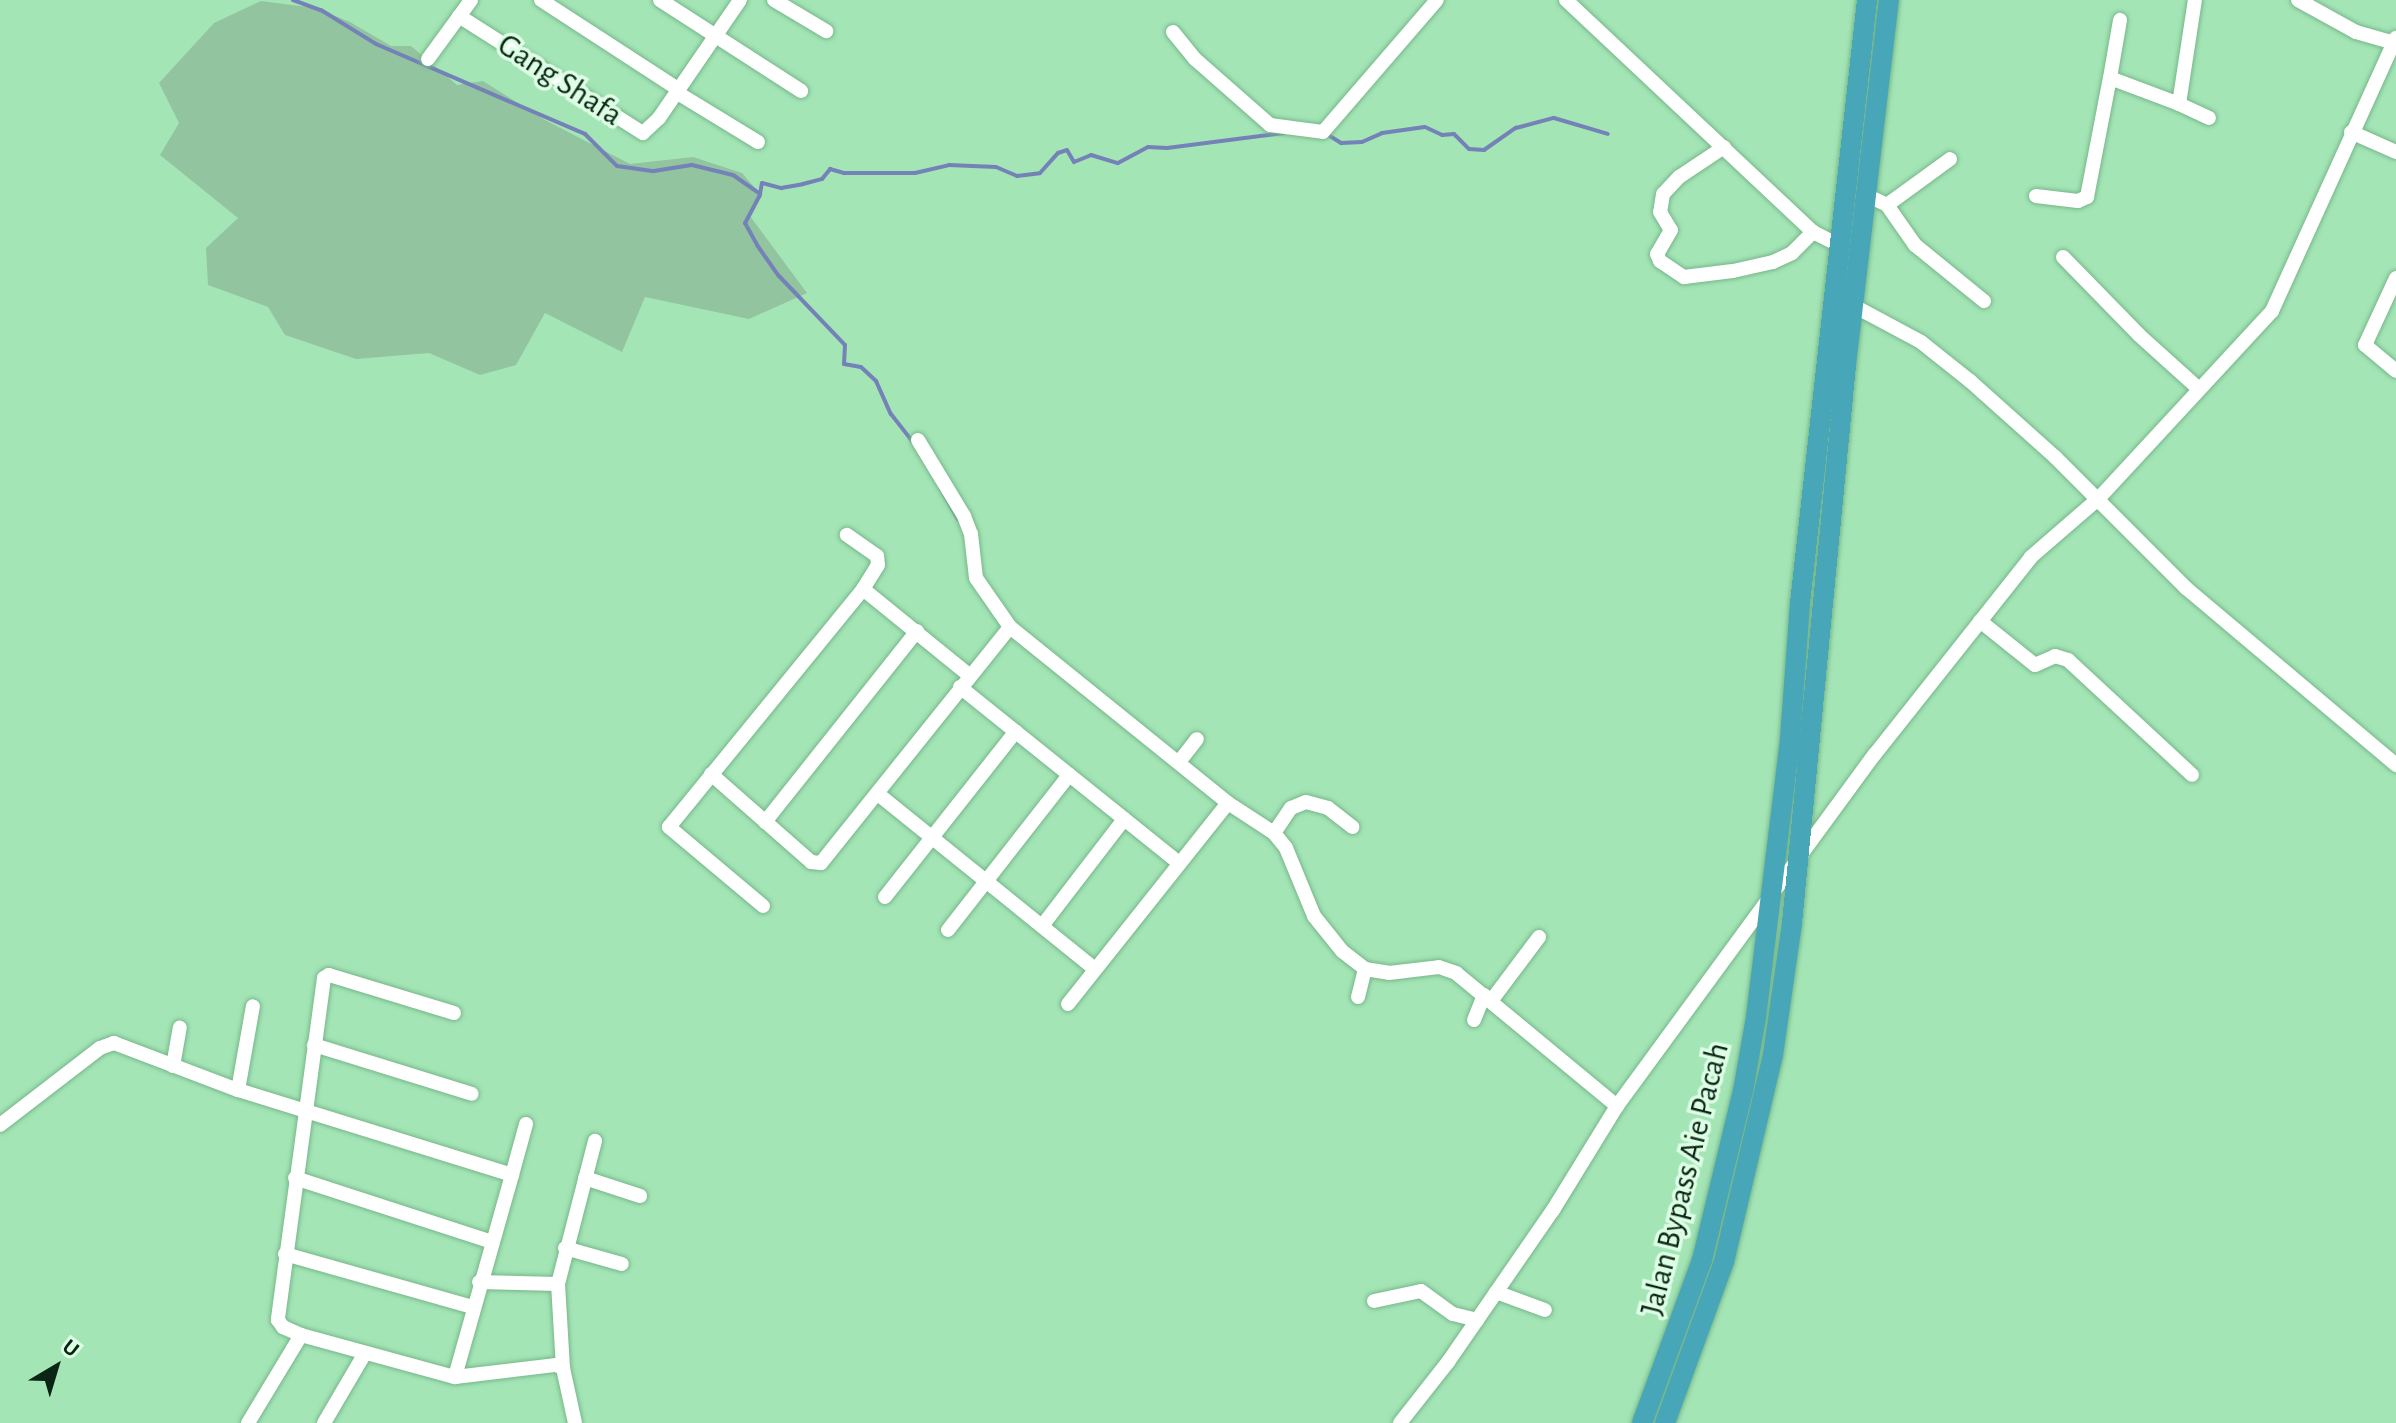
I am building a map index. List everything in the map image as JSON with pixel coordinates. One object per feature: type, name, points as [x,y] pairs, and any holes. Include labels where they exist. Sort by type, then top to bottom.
[{"type":"highway","name":"Jalan Bypass Aie Pacah","points":[[1642,1423],[1702,1260],[1745,1079],[1772,898],[1867,0]]},
{"type":"highway","name":"Jalan Bypass Aie Pacah","points":[[1665,1423],[1713,1297],[1737,1215],[1769,1077],[1788,949],[1796,857],[1812,743],[1854,306],[1889,0]]},
{"type":"street","points":[[428,59],[471,0]]},
{"type":"street","points":[[541,0],[758,142]]},
{"type":"street","points":[[660,0],[801,91]]},
{"type":"street","name":"Gang Shafa","points":[[459,16],[643,133],[652,126],[740,0]]},
{"type":"street","points":[[774,0],[826,31]]},
{"type":"street","points":[[1173,32],[1195,59],[1270,125],[1323,132],[1437,0]]},
{"type":"street","points":[[1566,0],[1813,232],[1840,246]]},
{"type":"street","points":[[2179,104],[2195,0]]},
{"type":"street","points":[[1400,1423],[1433,1384],[1617,1106],[1772,898],[1796,857],[1980,621],[2031,557],[2098,499],[2280,299],[2351,132],[2395,40],[2356,32],[2298,0]]},
{"type":"street","points":[[2036,196],[2078,201],[2087,197],[2120,20]]},
{"type":"street","points":[[2110,78],[2209,118]]},
{"type":"street","points":[[2351,132],[2396,152]]},
{"type":"street","points":[[1724,147],[1679,177],[1663,194],[1660,212],[1671,230],[1657,254],[1660,261],[1684,277],[1742,269],[1773,262],[1792,253],[1813,232]]},
{"type":"street","points":[[1887,205],[1950,159]]},
{"type":"street","points":[[1866,195],[1887,205],[1915,245],[1984,301]]},
{"type":"street","points":[[2063,257],[2139,335],[2199,389]]},
{"type":"street","points":[[2396,278],[2365,345],[2396,371]]},
{"type":"street","points":[[1854,306],[1921,342],[2045,447],[2186,588],[2396,765]]},
{"type":"street","points":[[918,440],[964,516],[971,534],[976,578],[1010,627],[1228,803],[1274,833],[1286,848],[1314,916],[1342,951],[1365,969],[1389,973],[1439,967],[1456,973],[1617,1106]]},
{"type":"street","points":[[763,906],[670,830],[670,825],[863,589],[880,560],[847,535]]},
{"type":"street","points":[[863,589],[917,631],[1016,731],[1179,863]]},
{"type":"street","points":[[1980,621],[2035,665],[2055,656],[2068,660],[2192,775]]},
{"type":"street","points":[[711,774],[811,862],[818,864],[829,855],[1010,627]]},
{"type":"street","points":[[765,822],[917,631]]},
{"type":"street","points":[[885,897],[1016,731]]},
{"type":"street","points":[[1179,762],[1197,739]]},
{"type":"street","points":[[948,930],[1069,775]]},
{"type":"street","points":[[878,794],[1095,969]]},
{"type":"street","points":[[1274,833],[1291,808],[1306,802],[1328,808],[1352,827]]},
{"type":"street","points":[[1068,1004],[1228,803]]},
{"type":"street","points":[[1042,926],[1124,819]]},
{"type":"street","points":[[1474,1020],[1487,998],[1539,937]]},
{"type":"street","points":[[1358,997],[1365,969]]},
{"type":"street","points":[[454,1013],[329,975],[322,982],[278,1320],[283,1327],[301,1335],[455,1377],[545,1364],[563,1368]]},
{"type":"street","points":[[238,1090],[253,1006]]},
{"type":"street","points":[[173,1066],[180,1028]]},
{"type":"street","points":[[0,1125],[109,1044],[120,1045],[238,1090],[512,1175]]},
{"type":"street","points":[[314,1045],[472,1094]]},
{"type":"street","points":[[455,1377],[479,1282],[526,1124]]},
{"type":"street","points":[[575,1423],[563,1368],[558,1284],[595,1141]]},
{"type":"street","points":[[295,1178],[492,1242]]},
{"type":"street","points":[[585,1178],[640,1196]]},
{"type":"street","points":[[565,1248],[622,1264]]},
{"type":"street","points":[[285,1254],[472,1307]]},
{"type":"street","points":[[479,1282],[558,1284]]},
{"type":"street","points":[[1374,1301],[1421,1291],[1453,1314],[1477,1320]]},
{"type":"street","points":[[1496,1292],[1545,1310]]},
{"type":"street","points":[[248,1423],[301,1335]]},
{"type":"street","points":[[324,1423],[365,1353]]},
{"type":"green space","points":[[261,1],[315,8],[350,22],[391,46],[411,46],[457,85],[483,81],[545,120],[630,164],[693,157],[742,173],[760,194],[750,216],[807,293],[749,319],[645,297],[622,352],[545,313],[516,365],[480,375],[429,353],[356,359],[285,335],[268,307],[208,285],[206,248],[238,218],[160,155],[179,123],[159,83],[214,23]]},
{"type":"waterway","points":[[293,0],[321,10],[376,44],[585,134],[617,166],[654,171],[692,165],[733,175],[760,194],[762,183],[781,188],[803,184],[822,179],[830,169],[844,173],[915,173],[949,165],[996,167],[1017,176],[1040,173],[1058,153],[1067,150],[1074,162],[1091,155],[1118,163],[1148,147],[1167,148],[1284,133]]},
{"type":"waterway","points":[[1325,133],[1341,143],[1362,142],[1382,133],[1425,127],[1442,135],[1454,134],[1469,149],[1484,150],[1516,128],[1554,118],[1608,134]]},
{"type":"waterway","points":[[760,195],[745,223],[757,245],[779,276],[845,345],[844,364],[861,367],[876,381],[891,414],[913,442]]},
{"type":"waterway","points":[[940,487],[958,519]]}]
